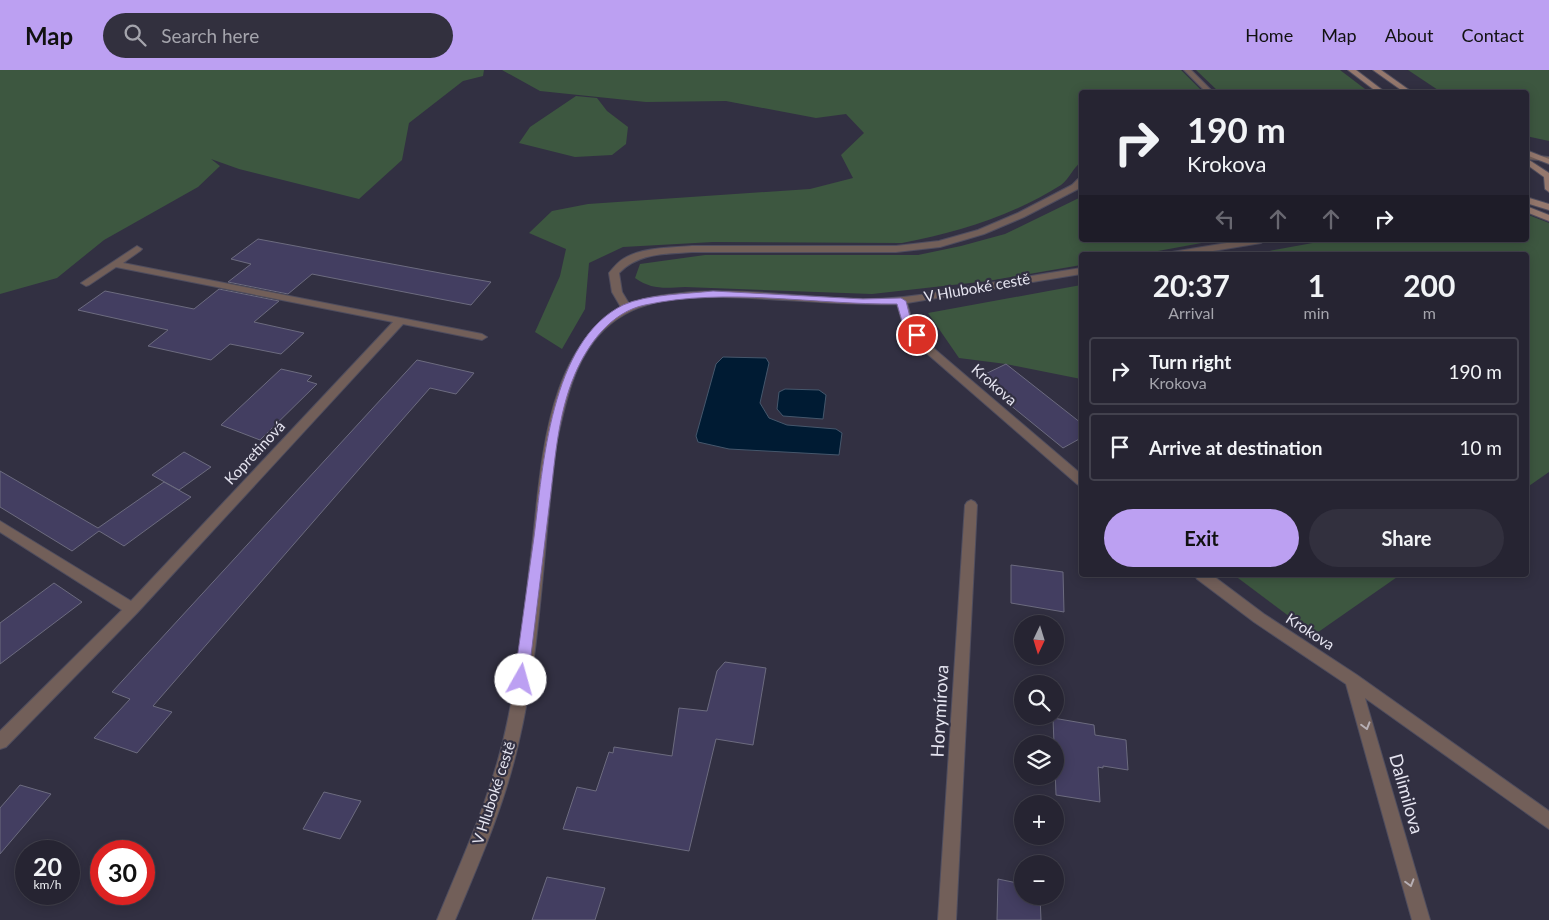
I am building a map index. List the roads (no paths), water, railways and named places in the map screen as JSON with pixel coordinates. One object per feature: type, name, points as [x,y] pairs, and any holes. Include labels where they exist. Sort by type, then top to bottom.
[{"type":"main road","points":[[1351,70],[1378,90]]},
{"type":"main road","points":[[1376,70],[1405,90]]},
{"type":"main road","points":[[1529,153],[1547,160]]},
{"type":"main road","points":[[1529,161],[1548,176],[1549,189]]},
{"type":"main road","points":[[1529,199],[1549,198]]},
{"type":"main road","points":[[1529,200],[1549,208]]},
{"type":"main road","points":[[1529,210],[1549,218]]},
{"type":"street","points":[[1187,70],[1208,90]]},
{"type":"street","points":[[1529,159],[1547,160]]},
{"type":"street","points":[[626,307],[616,292],[614,273],[625,261],[638,256],[692,249],[896,250],[940,244],[981,232],[1021,215],[1075,187],[1079,182]]},
{"type":"street","points":[[1190,252],[1249,242]]},
{"type":"street","points":[[86,283],[137,249]]},
{"type":"street","points":[[116,264],[482,337]]},
{"type":"street","name":"V Hluboké cestě","points":[[446,920],[503,774],[516,719],[553,432],[576,362],[589,340],[601,326],[626,307],[663,299],[706,294],[863,302],[901,301],[1079,270]]},
{"type":"street","name":"Krokova","points":[[901,301],[907,321],[927,348],[1079,480]]},
{"type":"street","name":"Kopretinová","points":[[0,742],[132,609],[401,320]]},
{"type":"street","name":"Horymírova","points":[[947,920],[971,505]]},
{"type":"street","points":[[0,526],[132,609]]},
{"type":"street","name":"Krokova","points":[[1205,577],[1259,618],[1352,680],[1549,821]]},
{"type":"street","name":"Dalimilova","points":[[1352,680],[1421,920]]},
{"type":"water","points":[[723,357],[766,358],[769,363],[760,403],[769,418],[787,425],[836,429],[842,433],[839,455],[729,449],[698,442],[696,436],[716,364]]},
{"type":"water","points":[[785,389],[819,390],[826,395],[823,419],[783,416],[777,409],[779,392]]}]
